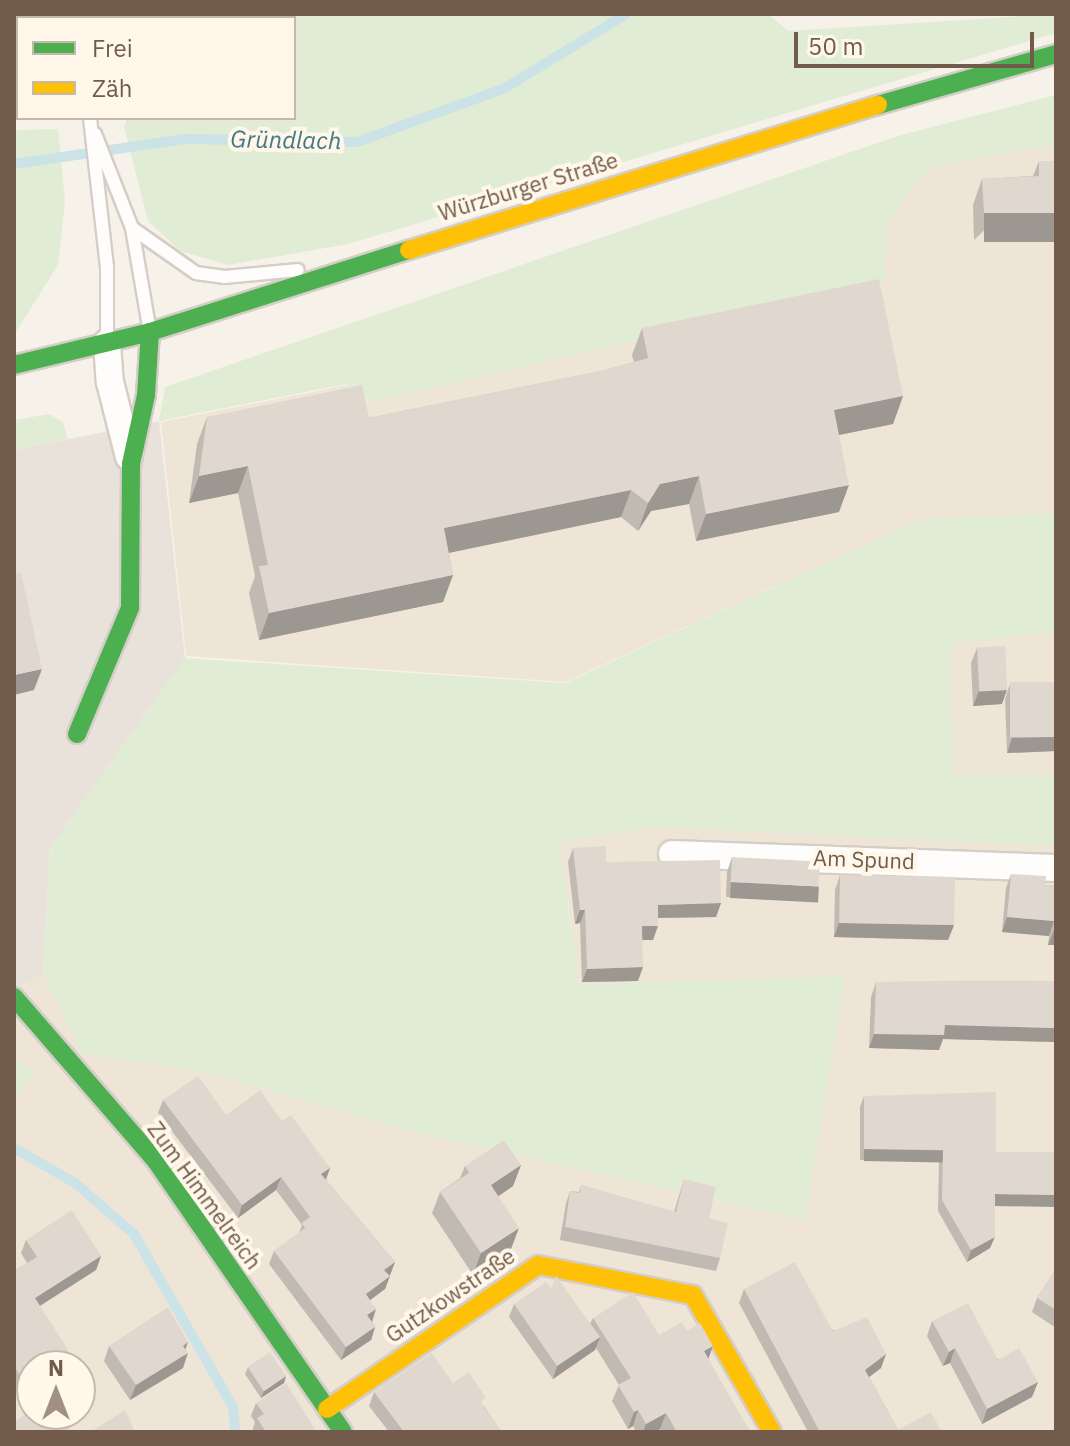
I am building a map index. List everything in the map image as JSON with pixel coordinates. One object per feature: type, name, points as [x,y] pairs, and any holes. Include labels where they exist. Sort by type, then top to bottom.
[{"type":"street","name":"Würzburger Straße","points":[[14,365],[150,332],[357,265],[1056,54]]},
{"type":"street","points":[[77,734],[130,608],[131,464],[146,395],[150,332]]},
{"type":"street","points":[[107,343],[110,382],[131,464]]},
{"type":"street","name":"Am Spund","points":[[672,854],[1056,868]]},
{"type":"street","name":"Zum Himmelreich","points":[[14,997],[156,1161],[343,1432]]},
{"type":"street","name":"Gutzkowstraße","points":[[327,1409],[538,1265],[693,1295],[772,1432]]},
{"type":"lane","points":[[90,121],[132,228],[150,332]]},
{"type":"lane","points":[[90,121],[107,267],[107,343]]},
{"type":"lane","points":[[132,228],[196,273],[225,277],[357,265]]},
{"type":"shaded area","points":[[1056,144],[1056,513],[922,519],[565,682],[186,656],[161,422],[346,385],[371,402],[884,283],[888,227],[905,195],[931,167]]},
{"type":"shaded area","points":[[159,421],[185,658],[50,848],[43,974],[14,990],[14,450]]},
{"type":"shaded area","points":[[950,632],[1056,632],[1056,775],[950,775]]},
{"type":"shaded area","points":[[655,827],[1056,846],[1056,1432],[14,1432],[14,1097],[36,1073],[14,1059],[14,990],[43,974],[84,1054],[205,1072],[414,1132],[805,1220],[845,976],[580,984],[559,841]]},
{"type":"green space","points":[[768,14],[788,31],[1056,14],[1056,33],[348,244],[228,265],[180,251],[148,221],[124,127],[126,120],[296,120],[296,16],[162,16]]},
{"type":"green space","points":[[1056,95],[1056,144],[931,167],[905,195],[888,227],[884,283],[371,402],[346,384],[159,421],[165,387],[901,135]]},
{"type":"green space","points":[[58,129],[65,201],[58,265],[14,335],[14,130]]},
{"type":"green space","points":[[49,414],[63,422],[68,439],[14,450],[14,420]]},
{"type":"green space","points":[[1056,513],[1056,632],[951,643],[953,775],[1056,775],[1056,846],[655,827],[559,842],[580,984],[845,976],[805,1220],[414,1132],[205,1072],[83,1054],[43,974],[50,848],[185,658],[565,683],[922,519]]},
{"type":"green space","points":[[14,1059],[36,1073],[14,1097]]},
{"type":"building","points":[[1039,161],[1056,161],[1056,213],[984,213],[982,179],[1039,176]]},
{"type":"building","points":[[879,279],[903,396],[834,410],[849,485],[706,514],[699,476],[660,484],[648,503],[631,490],[444,528],[453,575],[269,613],[259,566],[268,565],[248,466],[199,476],[207,417],[362,385],[369,418],[606,370],[648,358],[642,328]]},
{"type":"building","points":[[21,572],[42,669],[14,675],[14,574]]},
{"type":"building","points":[[1005,646],[1007,690],[979,691],[977,647]]},
{"type":"building","points":[[1010,682],[1056,682],[1056,737],[1010,737]]},
{"type":"building","points":[[606,846],[606,862],[720,860],[721,903],[658,905],[658,926],[642,926],[643,967],[587,969],[585,910],[580,910],[573,848]]},
{"type":"building","points":[[732,857],[820,862],[819,887],[731,882]]},
{"type":"building","points":[[1011,874],[1046,876],[1045,885],[1056,886],[1056,930],[1054,921],[1007,917]]},
{"type":"building","points":[[840,875],[955,877],[954,925],[839,923]]},
{"type":"building","points":[[1056,981],[1056,1028],[945,1025],[944,1035],[874,1034],[876,982]]},
{"type":"building","points":[[198,1076],[226,1115],[260,1090],[282,1121],[291,1115],[330,1168],[321,1174],[395,1262],[384,1270],[390,1276],[366,1294],[376,1309],[367,1315],[375,1327],[346,1347],[274,1251],[305,1228],[302,1223],[310,1217],[281,1177],[242,1205],[163,1100]]},
{"type":"building","points":[[996,1092],[996,1152],[1056,1152],[1056,1195],[995,1194],[995,1237],[971,1250],[942,1200],[943,1150],[864,1149],[864,1096]]},
{"type":"building","points":[[504,1140],[521,1165],[491,1185],[519,1228],[481,1253],[440,1192],[469,1173],[465,1166]]},
{"type":"building","points":[[684,1179],[716,1187],[709,1218],[728,1223],[720,1258],[565,1227],[570,1191],[580,1193],[581,1185],[676,1212]]},
{"type":"building","points":[[72,1210],[101,1256],[35,1298],[68,1350],[16,1350],[16,1369],[14,1271],[37,1257],[26,1240]]},
{"type":"building","points":[[795,1262],[833,1331],[867,1317],[886,1354],[865,1370],[898,1430],[931,1412],[942,1432],[820,1432],[744,1289]]},
{"type":"building","points":[[1056,1269],[1056,1310],[1037,1298]]},
{"type":"building","points":[[556,1276],[600,1337],[557,1366],[514,1304],[546,1282],[551,1288]]},
{"type":"building","points":[[633,1292],[659,1335],[682,1322],[687,1331],[700,1323],[713,1346],[704,1351],[750,1432],[677,1432],[666,1413],[646,1424],[638,1410],[634,1412],[618,1385],[631,1378],[593,1318]]},
{"type":"building","points":[[968,1303],[998,1360],[1019,1348],[1038,1382],[987,1409],[955,1348],[949,1352],[932,1321]]},
{"type":"building","points":[[168,1307],[188,1342],[183,1346],[188,1353],[136,1385],[109,1346]]},
{"type":"building","points":[[270,1352],[286,1376],[264,1391],[248,1367]]},
{"type":"building","points":[[432,1353],[453,1383],[469,1372],[486,1398],[481,1402],[501,1432],[404,1432],[374,1392]]},
{"type":"building","points":[[286,1383],[317,1432],[266,1432],[257,1418],[264,1414],[256,1403]]},
{"type":"building","points":[[125,1410],[135,1432],[90,1432]]},
{"type":"building","points":[[16,1421],[16,1430],[71,1432],[14,1432]]},
{"type":"waterway","name":"Gründlach","points":[[14,164],[185,139],[357,142],[505,88],[626,14]]},
{"type":"waterway","points":[[14,1148],[75,1183],[134,1234],[233,1407],[235,1432]]},
{"type":"traffic: fast","points":[[878,105],[1056,54]]},
{"type":"traffic: fast","points":[[14,365],[150,332],[409,250]]},
{"type":"traffic: fast","points":[[77,734],[130,608],[131,464],[146,395],[150,332]]},
{"type":"traffic: fast","points":[[14,997],[156,1161],[343,1432]]},
{"type":"traffic: slow","points":[[409,250],[878,105]]},
{"type":"traffic: slow","points":[[327,1409],[538,1265],[693,1295],[772,1432]]}]
